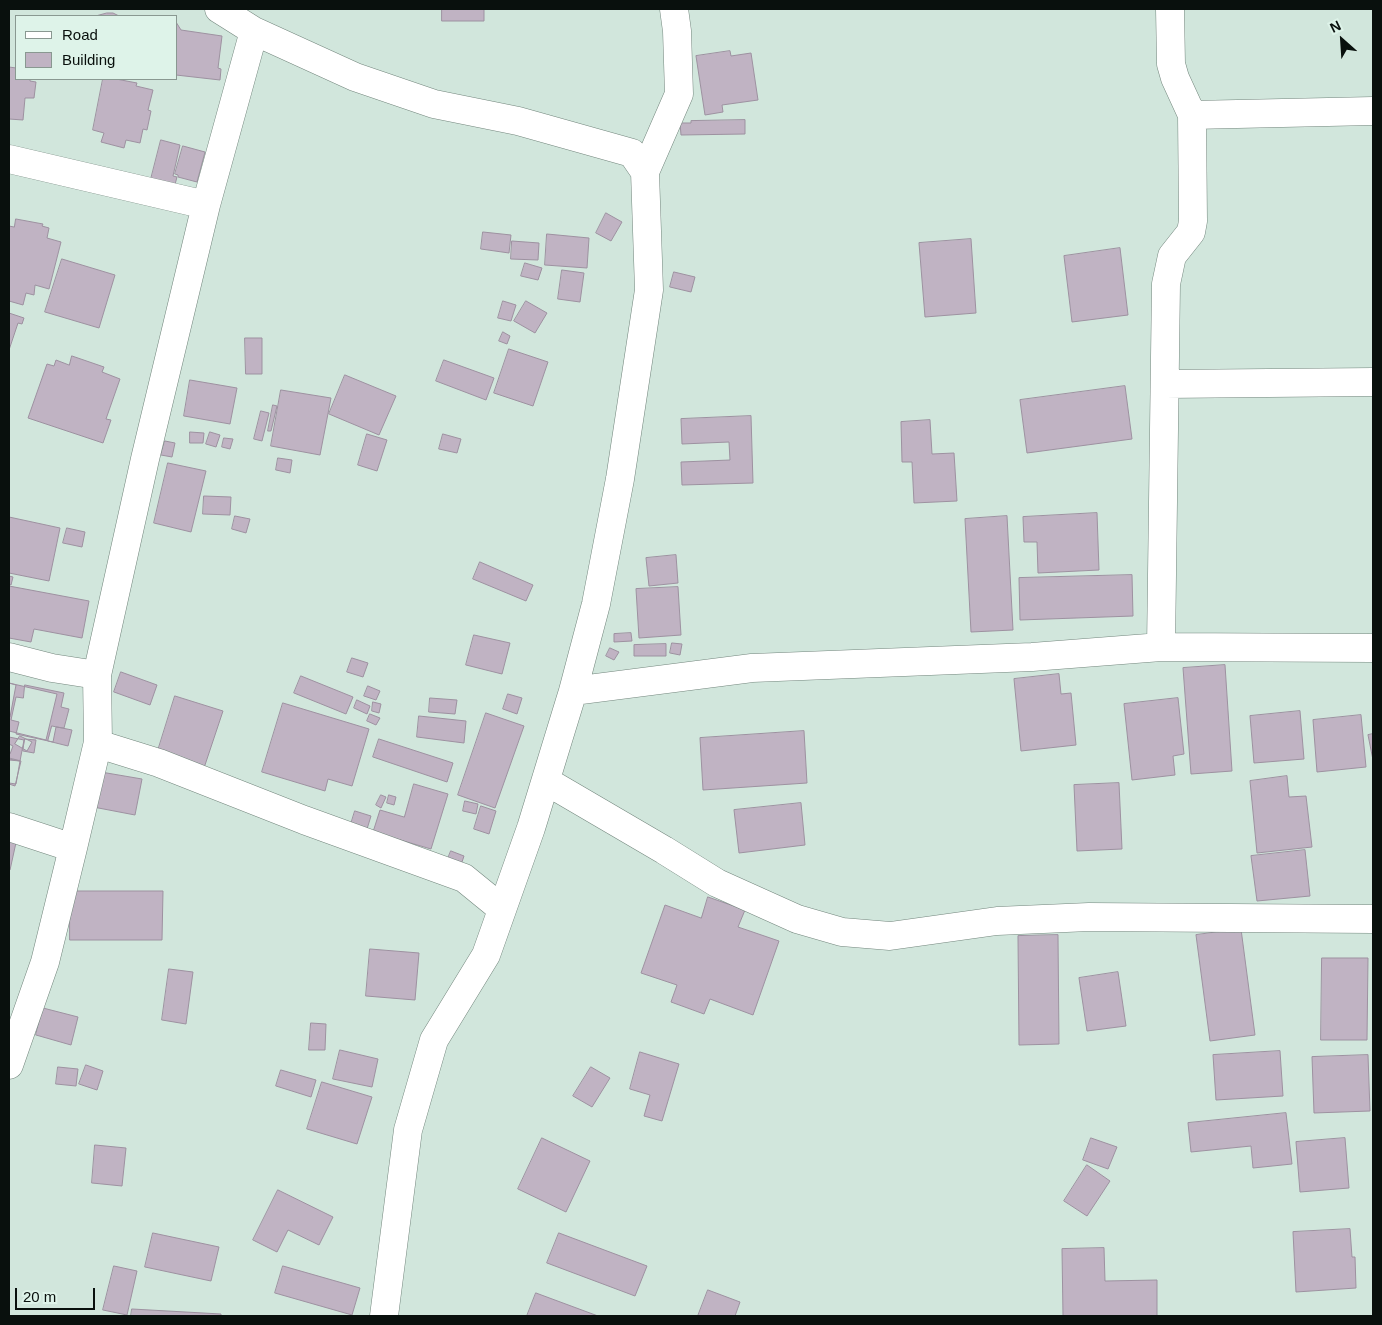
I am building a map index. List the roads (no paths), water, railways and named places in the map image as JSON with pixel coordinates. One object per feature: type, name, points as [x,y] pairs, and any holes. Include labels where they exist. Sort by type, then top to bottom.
[{"type":"street","points":[[219,9],[254,31],[355,77],[434,104],[518,120],[632,152],[645,172]]},
{"type":"street","points":[[384,1316],[408,1130],[434,1040],[486,955],[532,828],[573,691],[596,604],[620,480],[649,290],[645,172],[679,94],[677,31],[674,9]]},
{"type":"street","points":[[1161,647],[1166,284],[1172,256],[1191,232],[1193,221],[1192,115],[1175,78],[1171,64],[1170,9]]},
{"type":"street","points":[[9,1065],[45,962],[98,744],[97,675],[145,459],[206,205],[254,31]]},
{"type":"street","points":[[1192,115],[1373,111]]},
{"type":"street","points":[[9,159],[206,205]]},
{"type":"street","points":[[1164,384],[1373,382]]},
{"type":"street","points":[[573,691],[752,668],[1032,657],[1161,647],[1373,648]]},
{"type":"street","points":[[9,657],[52,668],[97,675]]},
{"type":"street","points":[[98,744],[159,763],[304,820],[464,878],[502,909]]},
{"type":"street","points":[[546,781],[717,883],[797,919],[842,932],[890,936],[997,921],[1089,917],[1373,919]]},
{"type":"street","points":[[9,828],[73,848]]}]
